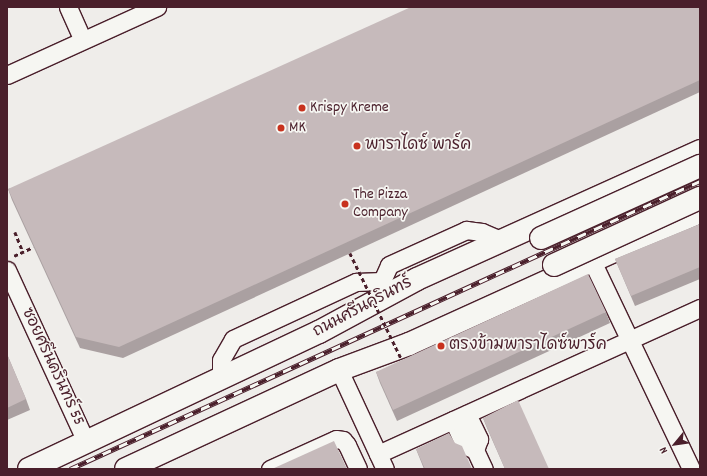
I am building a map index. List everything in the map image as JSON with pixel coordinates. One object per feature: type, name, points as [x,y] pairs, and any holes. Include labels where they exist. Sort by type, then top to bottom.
[{"type":"main road","name":"ถนนศรีนครินทร์","points":[[28,469],[319,332],[382,288],[503,241],[700,151]]},
{"type":"main road","points":[[319,332],[388,307],[700,166]]},
{"type":"main road","points":[[620,188],[646,188],[654,193],[659,200],[660,214],[641,239]]},
{"type":"main road","points":[[133,468],[343,368],[424,324],[700,198]]},
{"type":"main road","points":[[343,368],[409,344],[700,212]]},
{"type":"street","points":[[68,7],[83,40]]},
{"type":"street","points":[[7,75],[157,7]]},
{"type":"street","points":[[592,261],[691,469]]},
{"type":"street","name":"ซอยศรีนครินทร์ 55","points":[[7,270],[86,442]]},
{"type":"street","points":[[221,378],[221,360],[233,339],[356,282],[382,288]]},
{"type":"street","points":[[343,368],[382,462],[460,417],[700,308]]},
{"type":"street","points":[[460,417],[464,445],[475,450],[484,469]]},
{"type":"street","points":[[270,469],[336,439],[343,440],[358,469]]},
{"type":"path","points":[[15,232],[23,252],[33,247]]},
{"type":"path","points":[[350,253],[404,365]]},
{"type":"building","name":"พาราไดซ์ พาร์ค","points":[[411,7],[700,7],[700,80],[119,347],[76,337],[8,189]]},
{"type":"building","points":[[700,224],[700,267],[631,296],[615,259]]},
{"type":"building","points":[[588,274],[606,312],[393,410],[376,372]]},
{"type":"building","points":[[7,354],[26,399],[7,408]]},
{"type":"building","points":[[518,400],[549,469],[505,469],[483,418]]},
{"type":"building","points":[[449,433],[455,443],[462,446],[472,469],[425,469],[416,449]]},
{"type":"building","points":[[334,441],[347,469],[272,469]]},
{"type":"railway","points":[[70,469],[700,181]]},
{"type":"place","name":"Krispy Kreme","points":[[302,108]]},
{"type":"place","name":"MK","points":[[281,128]]},
{"type":"place","name":"พาราไดซ์ พาร์ค","points":[[357,146]]},
{"type":"place","name":"The Pizza Company","points":[[345,204]]},
{"type":"place","name":"ตรงข้ามพาราไดซ์พาร์ค","points":[[441,346]]}]
